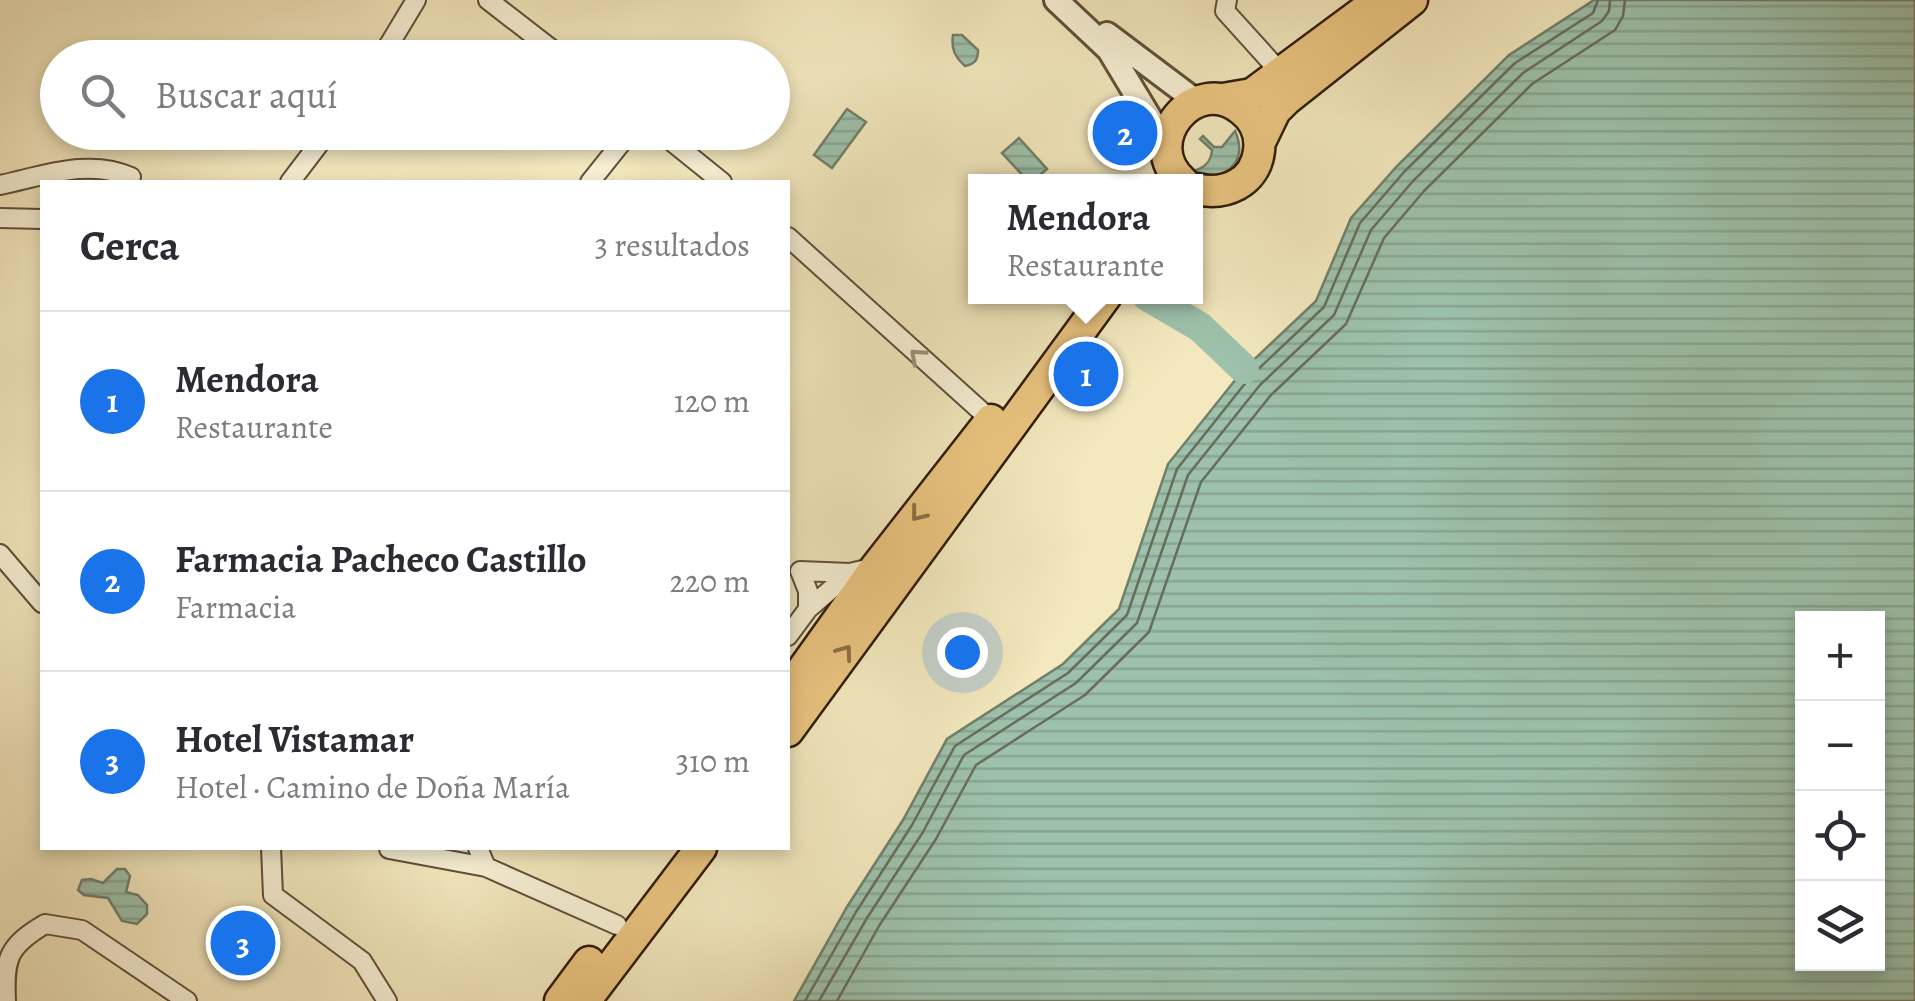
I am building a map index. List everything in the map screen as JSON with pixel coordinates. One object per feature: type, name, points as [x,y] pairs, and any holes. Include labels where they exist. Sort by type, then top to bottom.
[{"type":"main road","points":[[1181,174],[1174,119],[1209,100],[1252,94],[1379,0]]},
{"type":"main road","points":[[1203,188],[1213,193],[1242,182],[1258,157],[1260,142],[1275,110],[1412,0]]},
{"type":"main road","points":[[1209,100],[1248,115],[1260,142]]},
{"type":"main road","points":[[790,687],[863,570],[991,420],[1076,304]]},
{"type":"main road","points":[[790,728],[1100,304]]},
{"type":"main road","points":[[560,1001],[673,850]]},
{"type":"main road","points":[[584,1001],[698,850]]},
{"type":"street","points":[[392,40],[416,0]]},
{"type":"street","points":[[488,0],[540,40]]},
{"type":"street","points":[[1056,0],[1109,50],[1179,174]]},
{"type":"street","points":[[1072,0],[1114,40],[1209,100]]},
{"type":"street","points":[[1227,0],[1225,11],[1280,74]]},
{"type":"street","points":[[292,180],[314,150]]},
{"type":"street","points":[[592,180],[616,150]]},
{"type":"street","points":[[682,150],[720,180]]},
{"type":"street","points":[[0,185],[82,168],[115,170],[131,177]]},
{"type":"street","points":[[0,218],[40,219]]},
{"type":"street","points":[[790,239],[991,420]]},
{"type":"street","points":[[0,554],[40,601]]},
{"type":"street","points":[[794,567],[863,570]]},
{"type":"street","points":[[794,567],[808,591],[808,609]]},
{"type":"street","points":[[790,633],[808,609],[863,570]]},
{"type":"street","points":[[271,850],[274,894],[362,961],[388,1001]]},
{"type":"street","points":[[394,850],[486,868],[618,925]]},
{"type":"street","points":[[479,850],[486,868]]},
{"type":"street","points":[[6,1001],[6,960],[23,937],[46,924],[82,930],[188,1001]]},
{"type":"water","points":[[1594,0],[1915,0],[1915,1001],[794,1001],[947,739],[1063,664],[1119,609],[1168,464],[1244,369],[1316,301],[1351,218],[1397,166],[1509,55]]},
{"type":"water","points":[[953,35],[962,35],[978,50],[974,63],[965,66],[959,59],[953,49]]},
{"type":"water","points":[[847,109],[866,122],[832,168],[814,155]]},
{"type":"water","points":[[1235,131],[1239,152],[1235,164],[1217,176],[1193,171],[1207,164],[1211,154],[1212,150],[1200,139],[1203,136],[1214,147],[1222,147]]},
{"type":"water","points":[[1019,138],[1047,169],[1041,174],[1022,174],[1002,153]]},
{"type":"water","points":[[117,869],[125,869],[130,876],[126,892],[138,895],[147,905],[147,914],[137,924],[122,921],[108,898],[84,895],[78,890],[82,880],[103,883]]},
{"type":"waterway","points":[[1161,304],[1200,327],[1244,369]]},
{"type":"place","name":"Farmacia Pacheco Castillo","points":[[1125,133]]},
{"type":"place","name":"Mendora","points":[[1086,374]]},
{"type":"place","name":"Hotel Vistamar","points":[[243,943]]}]
